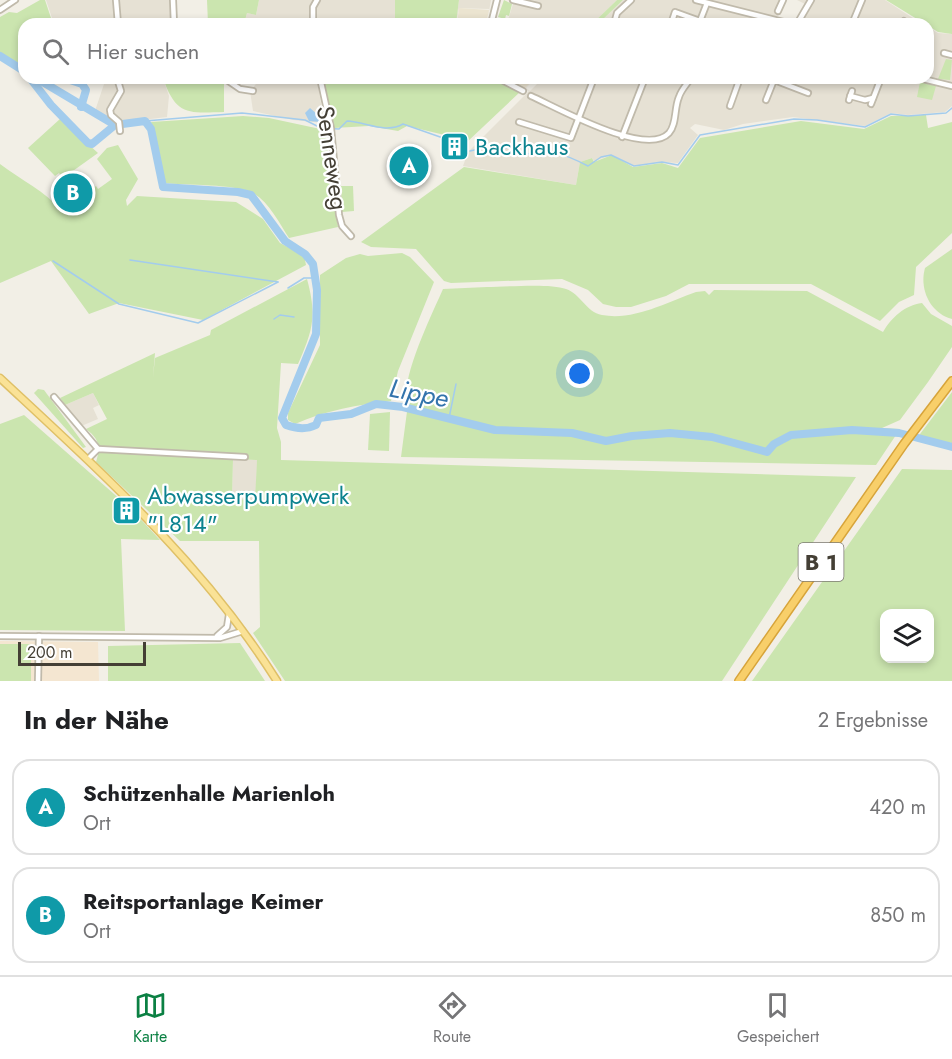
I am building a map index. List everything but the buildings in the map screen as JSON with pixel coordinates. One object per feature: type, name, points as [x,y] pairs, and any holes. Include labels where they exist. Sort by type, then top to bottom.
[{"type":"highway","name":"B 1","points":[[739,681],[904,444],[952,381]]},
{"type":"main road","points":[[0,378],[88,459],[159,529],[241,628],[277,681]]},
{"type":"street","points":[[0,10],[7,2],[15,0]]},
{"type":"street","points":[[116,0],[118,18]]},
{"type":"street","points":[[173,0],[174,18]]},
{"type":"street","points":[[313,18],[313,7],[317,0]]},
{"type":"street","points":[[492,18],[497,0]]},
{"type":"street","points":[[513,0],[538,6]]},
{"type":"street","points":[[616,18],[617,13],[631,0]]},
{"type":"street","points":[[696,0],[767,18]]},
{"type":"street","points":[[778,11],[783,0]]},
{"type":"street","points":[[800,18],[811,0]]},
{"type":"street","points":[[854,18],[862,0]]},
{"type":"street","points":[[701,18],[707,3]]},
{"type":"street","points":[[673,18],[675,12],[692,18]]},
{"type":"street","points":[[944,53],[952,55]]},
{"type":"street","points":[[934,81],[951,85],[952,79]]},
{"type":"street","points":[[119,84],[121,91],[110,110],[111,115],[119,122],[120,130]]},
{"type":"street","points":[[233,84],[240,89],[253,91]]},
{"type":"street","name":"Senneweg","points":[[321,84],[331,130],[339,215],[342,226],[351,236]]},
{"type":"street","points":[[510,84],[523,91]]},
{"type":"street","points":[[519,122],[571,138],[592,84]]},
{"type":"street","points":[[622,137],[643,84]]},
{"type":"street","points":[[531,96],[622,137],[658,138],[668,134],[673,127],[679,97],[687,84]]},
{"type":"street","points":[[730,106],[738,84]]},
{"type":"street","points":[[766,100],[770,84]]},
{"type":"street","points":[[784,84],[808,93]]},
{"type":"street","points":[[871,104],[879,84]]},
{"type":"street","points":[[850,96],[865,100],[873,98]]},
{"type":"street","points":[[54,397],[98,449],[245,457]]},
{"type":"street","points":[[88,459],[98,449]]},
{"type":"street","points":[[223,632],[227,627],[228,612]]},
{"type":"street","points":[[214,637],[223,632],[241,628]]},
{"type":"street","points":[[0,636],[214,637],[241,628]]},
{"type":"street","points":[[38,681],[39,636]]},
{"type":"shaded area","points":[[46,0],[174,0],[176,18],[52,18]]},
{"type":"shaded area","points":[[259,0],[395,0],[395,18],[246,18],[247,13],[256,15]]},
{"type":"shaded area","points":[[459,0],[491,0],[488,17],[489,9],[459,8],[457,18]]},
{"type":"shaded area","points":[[508,0],[617,0],[598,18],[509,18],[513,4]]},
{"type":"shaded area","points":[[623,0],[784,0],[777,17],[781,18],[604,18]]},
{"type":"shaded area","points":[[797,0],[885,0],[913,18],[796,18],[800,17],[805,4]]},
{"type":"shaded area","points":[[459,8],[489,10],[487,18],[458,18]]},
{"type":"shaded area","points":[[934,31],[952,34],[952,106],[945,112],[908,115],[891,113],[865,126],[793,117],[743,124],[724,130],[695,124],[690,128],[698,135],[678,163],[662,162],[634,166],[612,155],[594,161],[592,158],[580,162],[576,185],[463,166],[468,152],[529,91],[525,88],[529,84],[526,88],[530,91],[537,84],[934,84]]},
{"type":"shaded area","points":[[104,84],[165,84],[169,96],[167,117],[109,124],[94,114]]},
{"type":"shaded area","points":[[256,84],[318,84],[324,123],[293,120],[253,111],[250,91]]},
{"type":"shaded area","points":[[516,84],[529,84],[525,88]]},
{"type":"shaded area","points":[[93,393],[99,405],[93,408],[98,419],[79,427],[65,405]]},
{"type":"shaded area","points":[[233,459],[257,460],[256,500],[232,500]]},
{"type":"shaded area","points":[[0,641],[98,642],[99,681],[31,681],[31,644],[0,644]]},
{"type":"green space","points":[[40,0],[45,0],[51,18],[18,18],[18,63],[0,53],[0,17],[9,12],[17,13]]},
{"type":"green space","points":[[207,0],[259,0],[256,15],[247,13],[246,18],[208,18]]},
{"type":"green space","points":[[395,0],[459,0],[457,18],[395,18]]},
{"type":"green space","points":[[504,0],[512,4],[509,16],[498,17]]},
{"type":"green space","points":[[617,0],[623,0],[604,18],[598,18]]},
{"type":"green space","points":[[886,0],[952,0],[952,34],[934,30],[934,18],[915,18]]},
{"type":"green space","points":[[946,59],[952,60],[950,80],[938,79]]},
{"type":"green space","points":[[166,84],[224,84],[224,112],[185,110],[173,99]]},
{"type":"green space","points":[[323,84],[505,84],[520,92],[466,143],[453,137],[407,126],[398,131],[369,126],[334,128]]},
{"type":"green space","points":[[920,84],[936,86],[932,100],[917,97]]},
{"type":"green space","points":[[926,115],[928,128],[952,122],[952,233],[916,267],[914,295],[899,302],[880,321],[811,284],[689,284],[666,296],[631,307],[616,307],[603,304],[588,290],[562,279],[451,283],[444,281],[416,249],[371,247],[361,242],[464,167],[576,185],[580,162],[592,158],[594,162],[612,155],[633,167],[662,163],[678,168],[700,138],[801,121],[864,129],[891,116]]},
{"type":"green space","points":[[243,116],[269,118],[325,130],[338,227],[289,238],[269,207],[253,193],[223,186],[163,183],[151,122]]},
{"type":"green space","points":[[60,119],[98,153],[63,178],[59,173],[55,176],[28,148]]},
{"type":"green space","points":[[118,145],[138,179],[126,200],[127,206],[137,196],[236,202],[263,219],[280,243],[304,255],[306,265],[203,320],[119,303],[89,314],[51,261],[0,283],[0,164],[40,192],[62,211],[96,186],[98,189],[112,179],[97,159],[107,148]]},
{"type":"green space","points":[[341,186],[353,186],[354,211],[342,212]]},
{"type":"green space","points":[[952,249],[952,319],[944,316],[932,306],[925,292],[924,276],[925,268]]},
{"type":"green space","points":[[402,253],[410,257],[434,282],[398,371],[391,401],[342,409],[295,424],[288,420],[288,413],[320,345],[320,275],[346,258],[360,254],[368,256]]},
{"type":"green space","points":[[307,279],[313,313],[307,342],[298,364],[281,363],[277,428],[281,442],[281,460],[856,477],[722,681],[285,681],[253,633],[260,627],[259,541],[180,541],[96,462],[98,443],[86,429],[107,419],[93,393],[65,405],[60,398],[155,353],[153,377],[155,358],[210,335],[211,330]],"holes":[[[233,459],[257,460],[255,500],[232,499]]]},
{"type":"green space","points":[[559,287],[571,291],[596,313],[614,316],[650,310],[696,292],[705,291],[709,295],[714,290],[807,291],[883,332],[899,313],[910,306],[922,303],[931,314],[952,326],[952,347],[900,420],[882,428],[900,429],[876,465],[401,457],[408,404],[406,394],[412,364],[443,289]]},
{"type":"green space","points":[[38,389],[44,390],[86,447],[83,448],[34,393]]},
{"type":"green space","points":[[952,392],[952,443],[917,438]]},
{"type":"green space","points":[[390,412],[389,451],[368,450],[370,414]]},
{"type":"green space","points":[[24,415],[122,501],[123,514],[130,514],[133,511],[160,540],[121,539],[125,631],[0,630],[0,424]]},
{"type":"green space","points":[[902,469],[952,470],[952,681],[752,681]]},
{"type":"green space","points":[[240,643],[265,681],[108,681],[108,646]]},
{"type":"green space","points":[[0,644],[31,644],[31,681],[0,681]]},
{"type":"water","points":[[310,108],[318,115],[320,122],[309,121],[305,113]]},
{"type":"waterway","name":"Lippe","points":[[0,56],[18,67]]},
{"type":"waterway","name":"Lippe","points":[[35,84],[51,105],[88,143],[92,144],[115,125]]},
{"type":"waterway","name":"Lippe","points":[[46,84],[115,125],[145,121],[151,129],[163,187],[238,192],[251,195],[285,241],[305,254],[313,264],[317,290],[316,334],[282,418],[286,425],[309,428],[316,425],[319,418],[351,414],[376,404],[403,407],[495,430],[572,433],[606,441],[670,433],[712,437],[767,452],[774,444],[791,435],[852,430],[899,433],[952,447]]},
{"type":"waterway","name":"Lippe","points":[[81,107],[86,90],[82,84]]},
{"type":"waterway","points":[[470,151],[483,148],[493,151],[509,147],[522,155],[549,152],[588,166],[601,157],[611,155],[634,166],[662,162],[678,165],[700,135],[794,119],[865,127],[891,114],[908,116],[946,113],[952,108]]},
{"type":"waterway","points":[[145,121],[242,113],[305,120],[321,128],[339,129],[347,121],[383,128],[403,124],[463,145]]},
{"type":"waterway","points":[[130,260],[278,282]]},
{"type":"waterway","points":[[53,261],[119,304],[198,323],[278,282]]},
{"type":"waterway","points":[[288,288],[304,278],[317,278]]},
{"type":"waterway","points":[[274,319],[280,315],[294,317]]},
{"type":"waterway","points":[[449,418],[456,384]]},
{"type":"place","name":"Backhaus","points":[[454,147]]},
{"type":"place","name":"Schützenhalle Marienloh","points":[[409,166]]},
{"type":"place","name":"Reitsportanlage Keimer","points":[[73,193]]},
{"type":"place","name":"Abwasserpumpwerk \"L814\"","points":[[126,510]]}]
